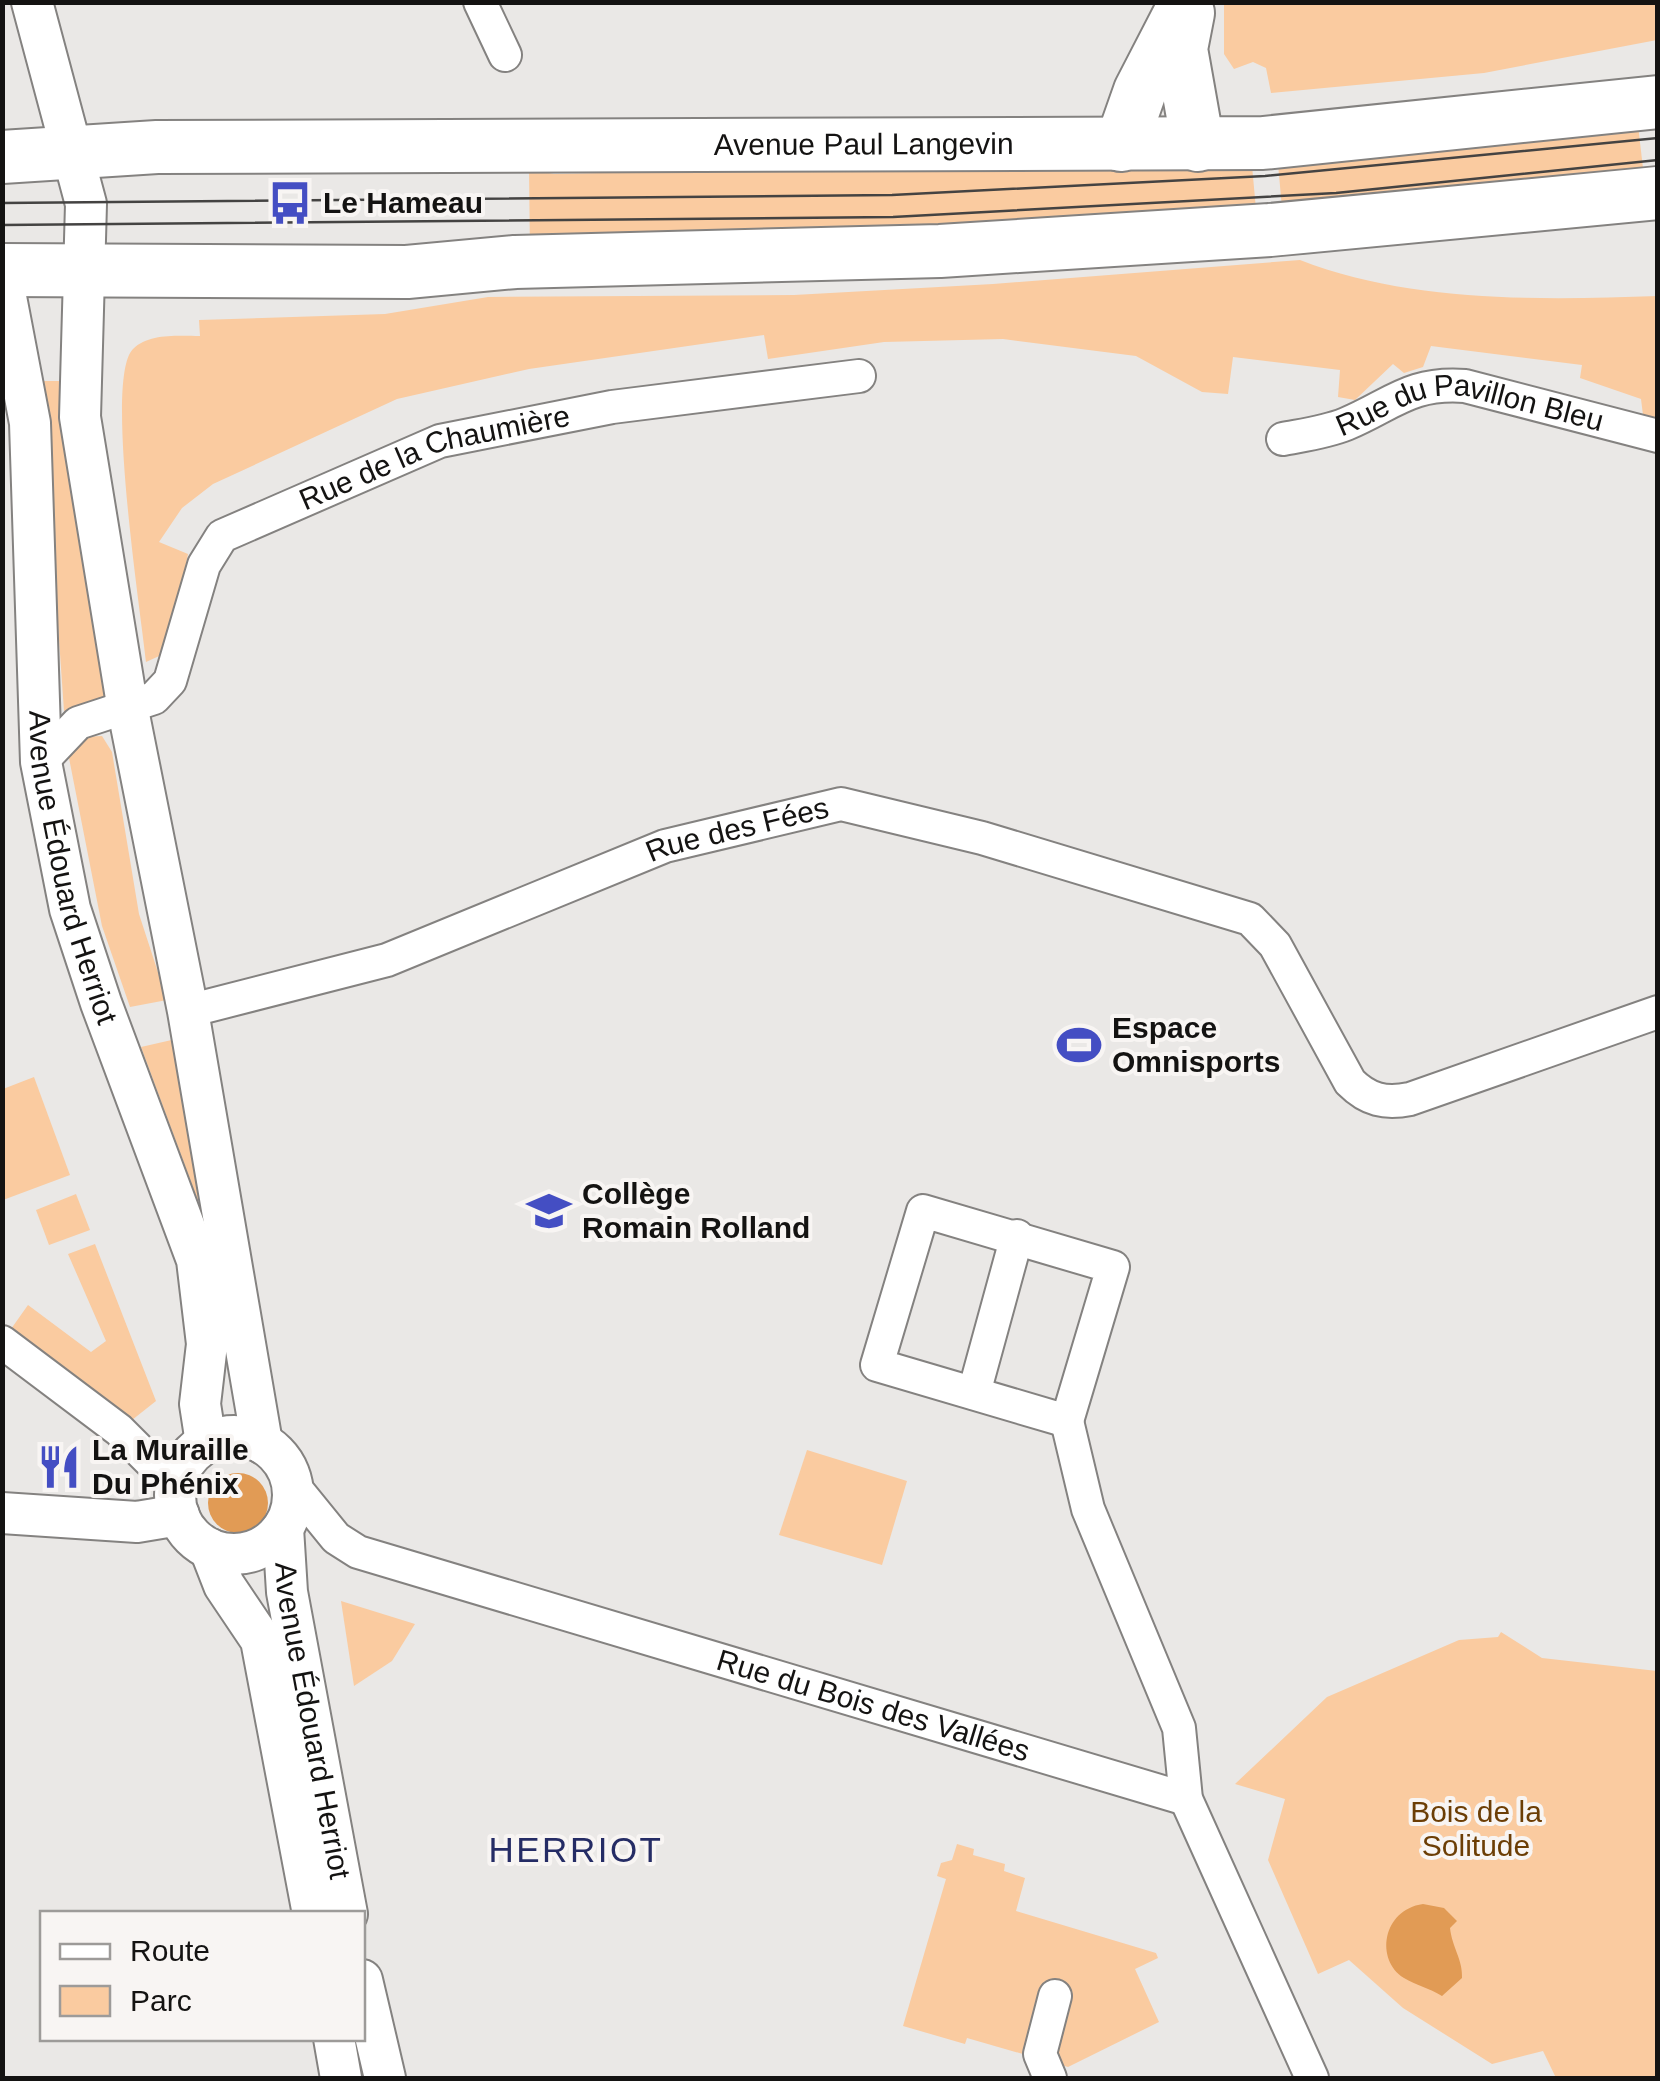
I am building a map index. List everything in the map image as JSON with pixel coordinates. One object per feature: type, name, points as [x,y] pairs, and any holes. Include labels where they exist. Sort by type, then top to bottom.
[{"type":"main road","points":[[1188,2],[1181,49],[1198,144]]},
{"type":"main road","points":[[1121,146],[1140,91],[1188,2]]},
{"type":"main road","name":"Avenue Paul Langevin","points":[[2,157],[158,147],[1121,146],[1264,142],[1658,102]]},
{"type":"main road","points":[[2,273],[407,272],[516,262],[940,251],[1270,230],[1658,193]]},
{"type":"street","points":[[32,2],[86,204],[80,418],[128,710],[188,1011],[262,1443]]},
{"type":"street","points":[[480,2],[504,55]]},
{"type":"street","name":"Avenue Édouard Herriot","points":[[2,273],[30,423],[40,762],[70,908],[100,1003],[198,1260],[207,1344],[200,1404],[206,1443]]},
{"type":"street","name":"Rue de la Chaumière","points":[[40,762],[78,723],[128,710],[154,698],[170,681],[204,564],[222,536],[359,472],[440,441],[612,408],[859,376]]},
{"type":"street","name":"Rue du Pavillon Bleu","points":[[1284,439],[1343,426],[1410,389],[1434,384],[1465,386],[1658,436]]},
{"type":"street","name":"Rue des Fées","points":[[188,1011],[387,960],[666,846],[841,804],[982,838],[1250,920],[1276,945],[1350,1082],[1363,1095],[1379,1101],[1410,1098],[1658,1012]]},
{"type":"street","points":[[1067,1421],[877,1365],[922,1211],[1113,1266],[1067,1421],[1088,1509],[1179,1728],[1186,1799],[1312,2078]]},
{"type":"street","points":[[974,1393],[1017,1236]]},
{"type":"street","points":[[2,1342],[120,1430],[177,1501],[186,1529],[210,1548],[226,1554],[256,1549],[283,1528],[290,1515],[292,1486],[287,1468],[262,1443],[244,1436],[206,1443],[192,1454],[177,1501],[137,1522],[2,1513]]},
{"type":"street","name":"Rue du Bois des Vallées","points":[[292,1486],[336,1538],[358,1552],[1186,1799]]},
{"type":"street","name":"Avenue Édouard Herriot","points":[[283,1528],[322,1910]]},
{"type":"street","name":"Avenue Édouard Herriot","points":[[210,1548],[224,1586],[261,1640],[322,1910]]},
{"type":"street","points":[[365,1993],[384,2078]]},
{"type":"street","points":[[1050,2078],[1040,2054],[1054,1996]]},
{"type":"street","points":[[335,2041],[342,2078]]},
{"type":"street","points":[[352,2041],[358,2078]]},
{"type":"green space","points":[[1224,3],[1657,3],[1657,40],[1484,73],[1271,93],[1266,68],[1253,62],[1234,69],[1224,54]]},
{"type":"green space","points":[[1638,125],[1644,177],[1283,219],[1277,153]]},
{"type":"green space","points":[[1251,155],[1257,220],[530,254],[529,169],[554,174],[1227,159]]},
{"type":"green space","points":[[1300,260],[1386,284],[1476,296],[1658,296],[1657,419],[1643,415],[1641,399],[1580,378],[1582,365],[1431,346],[1423,367],[1404,373],[1393,364],[1355,400],[1338,397],[1340,370],[1233,357],[1228,394],[1202,392],[1136,356],[1003,339],[884,342],[768,359],[764,335],[529,369],[397,399],[213,484],[182,508],[159,542],[188,554],[168,652],[146,662],[123,448],[125,369],[133,349],[147,340],[200,336],[199,320],[385,314],[488,297],[794,295]]},
{"type":"green space","points":[[41,381],[60,381],[110,695],[64,711]]},
{"type":"green space","points":[[102,736],[112,752],[139,914],[167,1000],[130,1007],[102,926],[69,758],[83,737]]},
{"type":"green space","points":[[176,1039],[202,1192],[198,1201],[141,1047]]},
{"type":"green space","points":[[34,1077],[70,1175],[3,1200],[3,1089]]},
{"type":"green space","points":[[76,1194],[90,1230],[49,1245],[36,1210]]},
{"type":"green space","points":[[95,1244],[156,1401],[132,1420],[11,1329],[28,1305],[91,1352],[106,1341],[68,1254]]},
{"type":"green space","points":[[807,1450],[907,1481],[882,1565],[779,1535]]},
{"type":"green space","points":[[341,1601],[415,1624],[392,1661],[354,1686]]},
{"type":"green space","name":"Bois de la Solitude","points":[[1501,1632],[1542,1658],[1657,1671],[1657,2078],[1556,2078],[1543,2051],[1492,2064],[1403,2008],[1349,1960],[1318,1974],[1268,1860],[1285,1799],[1235,1784],[1327,1697],[1459,1640],[1498,1637]]},
{"type":"green space","points":[[957,1844],[974,1849],[973,1855],[1005,1864],[1004,1871],[1025,1878],[1016,1911],[1156,1953],[1158,1958],[1135,1969],[1159,2022],[1068,2067],[967,2038],[965,2044],[903,2026],[946,1879],[937,1876],[941,1863],[952,1860]]},
{"type":"shaded area","points":[[238,1473],[259,1482],[268,1503],[259,1524],[238,1533],[217,1524],[208,1503],[217,1482]]},
{"type":"shaded area","points":[[1423,1904],[1444,1908],[1457,1921],[1450,1928],[1462,1978],[1442,1996],[1404,1978],[1389,1960],[1386,1948],[1391,1925],[1409,1908]]},
{"type":"tram line","points":[[2,203],[892,195],[1265,176],[1658,138]]},
{"type":"tram line","points":[[2,225],[893,217],[1336,193],[1658,160]]},
{"type":"place","name":"Le Hameau","points":[[290,203]]},
{"type":"place","name":"Espace Omnisports","points":[[1079,1045]]},
{"type":"place","name":"Collège Romain Rolland","points":[[549,1211]]},
{"type":"place","name":"La Muraille Du Phénix","points":[[59,1467]]},
{"type":"district","name":"HERRIOT","points":[[576,1850]]}]
